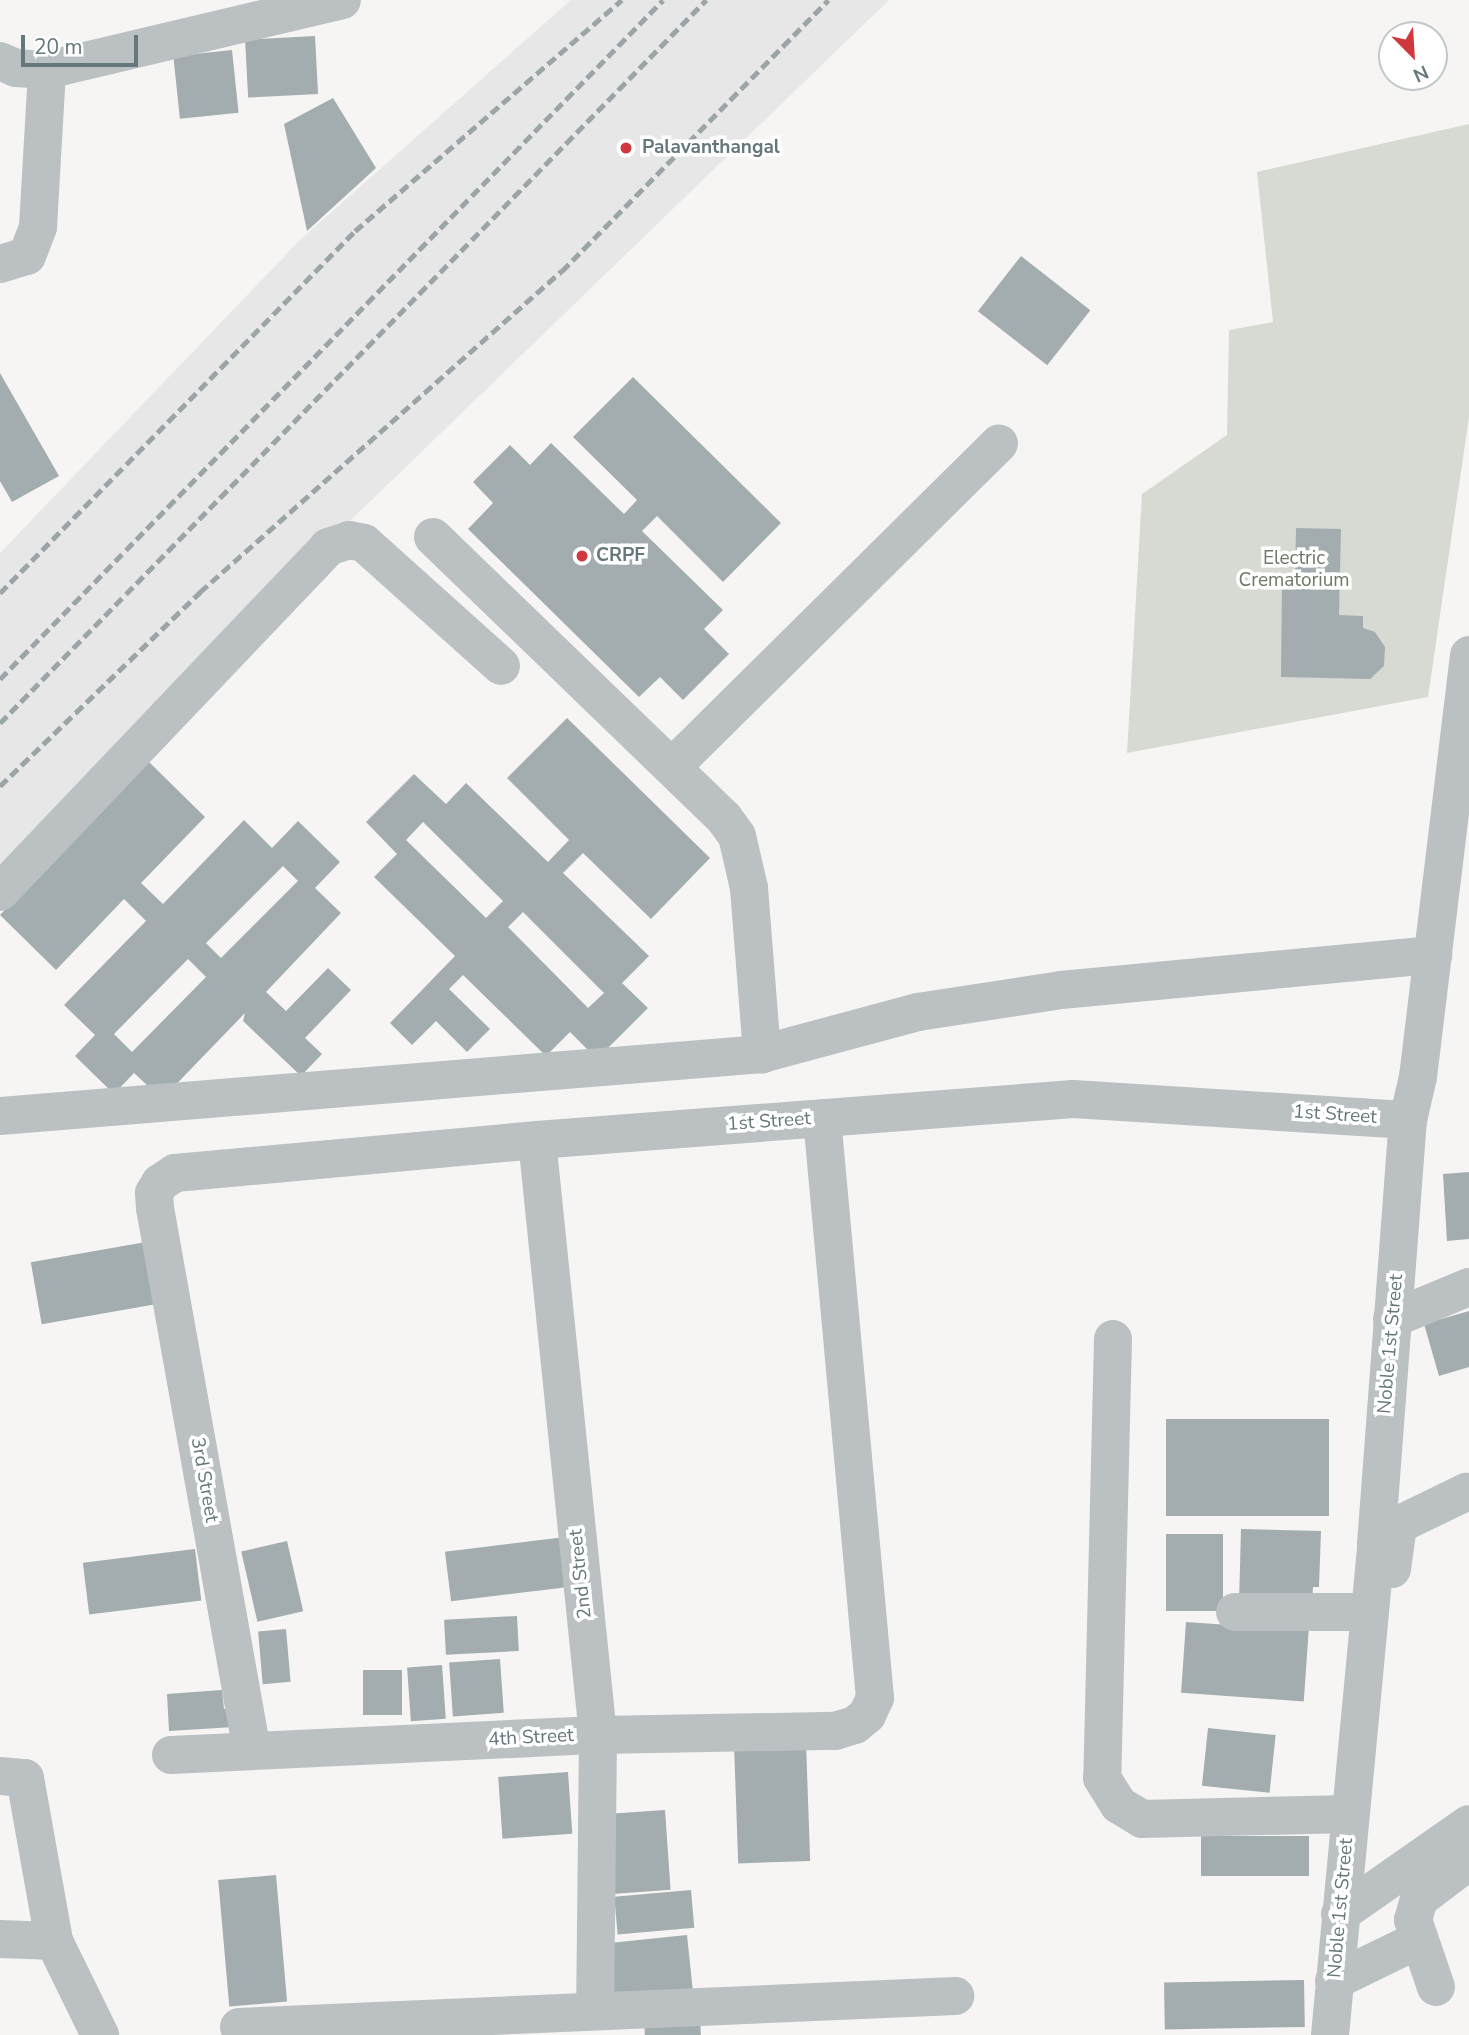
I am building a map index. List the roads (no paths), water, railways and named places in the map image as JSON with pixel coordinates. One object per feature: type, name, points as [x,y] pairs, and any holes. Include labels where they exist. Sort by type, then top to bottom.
[{"type":"street","points":[[0,61],[16,68],[47,71],[342,0]]},
{"type":"street","points":[[0,264],[27,256],[38,228],[47,71]]},
{"type":"street","points":[[672,767],[999,443]]},
{"type":"street","points":[[433,537],[724,818],[744,856],[762,1054]]},
{"type":"street","points":[[0,892],[328,547],[349,540],[371,548],[501,666]]},
{"type":"street","name":"Noble 1st Street","points":[[1330,2035],[1370,1612],[1387,1551],[1392,1319],[1408,1120],[1433,955],[1469,654]]},
{"type":"street","points":[[0,1116],[762,1054],[918,1012],[1061,990],[1433,955]]},
{"type":"street","name":"1st Street","points":[[155,1208],[155,1193],[160,1183],[175,1173],[537,1140],[1073,1099],[1408,1120]]},
{"type":"street","name":"4th Street","points":[[171,1755],[598,1735],[835,1731],[855,1725],[867,1715],[875,1698],[822,1118]]},
{"type":"street","name":"2nd Street","points":[[537,1140],[598,1735],[595,2009]]},
{"type":"street","name":"3rd Street","points":[[155,1208],[252,1751]]},
{"type":"street","points":[[1392,1319],[1469,1287]]},
{"type":"street","points":[[1113,1339],[1102,1778],[1119,1805],[1142,1819],[1350,1814]]},
{"type":"street","points":[[1387,1551],[1398,1525],[1466,1492]]},
{"type":"street","points":[[1235,1612],[1370,1612]]},
{"type":"street","points":[[0,1776],[25,1778],[54,1941],[100,2035]]},
{"type":"street","points":[[1340,1914],[1469,1824]]},
{"type":"street","points":[[1436,1987],[1413,1920],[1419,1899],[1469,1861]]},
{"type":"street","points":[[0,1939],[54,1941]]},
{"type":"street","points":[[1334,1981],[1418,1940]]},
{"type":"street","points":[[239,2027],[595,2009],[955,1996]]},
{"type":"railway","points":[[0,593],[355,231],[622,0]]},
{"type":"railway","points":[[0,679],[663,0]]},
{"type":"railway","points":[[0,723],[706,0]]},
{"type":"railway","points":[[0,786],[200,592],[562,271],[828,0]]},
{"type":"place","name":"Palavanthangal","points":[[626,148]]},
{"type":"place","name":"CRPF","points":[[582,556]]},
{"type":"park label","name":"Electric Crematorium","points":[[1294,570]]}]
